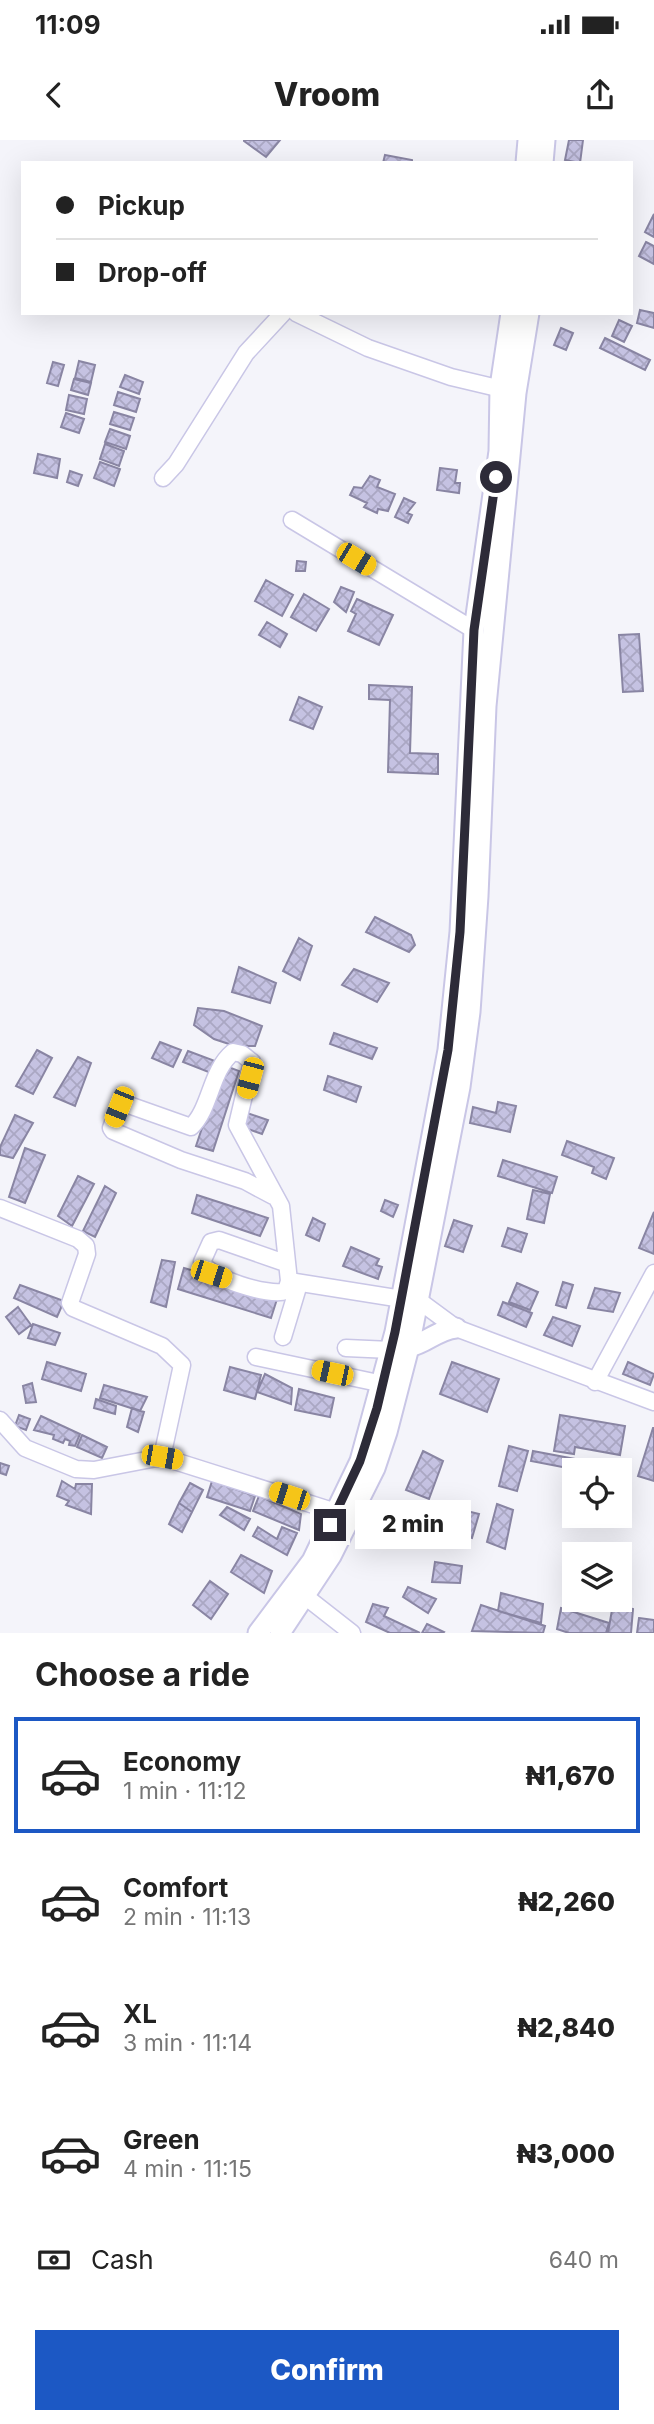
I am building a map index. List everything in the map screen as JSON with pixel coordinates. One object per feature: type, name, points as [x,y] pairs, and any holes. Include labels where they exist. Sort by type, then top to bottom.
[{"type":"main road","points":[[526,161],[528,140]]},
{"type":"main road","points":[[543,161],[545,140]]},
{"type":"main road","points":[[280,1633],[331,1556],[374,1468],[460,1087],[470,1012],[481,849],[486,706],[512,315]]},
{"type":"main road","points":[[410,1299],[456,982],[474,630],[508,390],[528,315]]},
{"type":"main road","points":[[400,1348],[422,1344],[446,1329],[456,1328]]},
{"type":"main road","points":[[258,1633],[312,1561],[360,1461],[383,1384],[400,1348]]},
{"type":"street","points":[[163,478],[176,464],[246,353],[281,315]]},
{"type":"street","points":[[300,315],[368,348],[451,377],[508,390]]},
{"type":"street","points":[[292,520],[474,630]]},
{"type":"street","points":[[273,1196],[245,1181],[181,1160],[113,1131],[111,1128],[119,1107],[127,1104],[191,1127],[213,1079],[229,1055],[233,1052],[249,1058],[252,1062],[237,1125],[273,1196],[281,1206],[285,1263],[294,1282],[283,1337]]},
{"type":"street","points":[[0,1208],[78,1239],[86,1246],[87,1254],[70,1303],[73,1308],[162,1346],[182,1365],[162,1457]]},
{"type":"street","points":[[285,1263],[219,1240],[211,1242],[202,1262],[211,1274],[272,1293],[286,1290],[294,1282]]},
{"type":"street","points":[[595,1382],[654,1273]]},
{"type":"street","points":[[294,1282],[410,1299],[456,1328],[654,1402]]},
{"type":"street","points":[[345,1348],[400,1348]]},
{"type":"street","points":[[256,1356],[383,1384]]},
{"type":"street","points":[[0,1420],[25,1448],[76,1469],[94,1469],[162,1457],[336,1512]]},
{"type":"street","points":[[306,1597],[352,1633]]},
{"type":"building","points":[[244,140],[280,140],[266,157],[244,141]]},
{"type":"building","points":[[569,140],[583,140],[580,161],[565,160]]},
{"type":"building","points":[[385,155],[412,160],[412,161],[384,161]]},
{"type":"building","points":[[654,214],[654,237],[645,232]]},
{"type":"building","points":[[646,242],[654,246],[654,264],[639,256]]},
{"type":"building","points":[[640,310],[654,313],[654,328],[637,323]]},
{"type":"building","points":[[619,320],[632,326],[624,342],[612,336]]},
{"type":"building","points":[[561,328],[573,333],[566,350],[554,345]]},
{"type":"building","points":[[605,338],[650,360],[645,370],[600,348]]},
{"type":"building","points":[[79,361],[95,365],[91,382],[75,378]]},
{"type":"building","points":[[53,362],[64,365],[58,386],[47,383]]},
{"type":"building","points":[[125,375],[143,382],[139,394],[120,387]]},
{"type":"building","points":[[74,379],[91,383],[88,395],[71,390]]},
{"type":"building","points":[[118,392],[140,399],[136,412],[114,405]]},
{"type":"building","points":[[69,395],[87,399],[84,414],[66,410]]},
{"type":"building","points":[[114,412],[134,418],[130,430],[110,424]]},
{"type":"building","points":[[66,413],[84,419],[79,433],[61,427]]},
{"type":"building","points":[[110,429],[130,436],[126,449],[105,442]]},
{"type":"building","points":[[105,444],[124,451],[119,466],[100,459]]},
{"type":"building","points":[[38,454],[60,459],[57,478],[34,473]]},
{"type":"building","points":[[100,462],[120,469],[114,486],[94,478]]},
{"type":"building","points":[[440,468],[457,470],[455,483],[460,483],[459,493],[437,490]]},
{"type":"building","points":[[70,471],[82,475],[78,486],[67,482]]},
{"type":"building","points":[[370,476],[380,480],[377,487],[395,494],[388,511],[378,509],[377,513],[364,507],[367,503],[350,495],[354,487],[362,488]]},
{"type":"building","points":[[404,498],[415,503],[407,513],[412,515],[408,523],[395,517]]},
{"type":"building","points":[[297,561],[306,562],[305,571],[296,571]]},
{"type":"building","points":[[266,580],[293,595],[282,616],[255,601]]},
{"type":"building","points":[[341,587],[354,592],[346,612],[334,602]]},
{"type":"building","points":[[304,594],[329,609],[316,631],[291,617]]},
{"type":"building","points":[[357,599],[393,615],[379,645],[348,631],[356,614],[351,611]]},
{"type":"building","points":[[267,622],[287,634],[280,647],[259,635]]},
{"type":"building","points":[[639,634],[643,691],[623,692],[619,635]]},
{"type":"building","points":[[369,685],[412,687],[410,753],[438,754],[438,774],[388,772],[390,700],[369,699]]},
{"type":"building","points":[[299,697],[322,707],[313,729],[290,720]]},
{"type":"building","points":[[375,917],[411,935],[415,945],[409,952],[366,932]]},
{"type":"building","points":[[299,938],[312,946],[300,980],[283,971]]},
{"type":"building","points":[[239,967],[276,983],[270,1003],[232,992]]},
{"type":"building","points":[[354,969],[389,983],[377,1002],[342,985]]},
{"type":"building","points":[[198,1008],[224,1011],[262,1026],[255,1046],[235,1046],[214,1039],[194,1025]]},
{"type":"building","points":[[334,1033],[377,1048],[372,1059],[330,1044]]},
{"type":"building","points":[[160,1042],[181,1050],[173,1067],[152,1058]]},
{"type":"building","points":[[37,1050],[52,1058],[33,1094],[16,1086]]},
{"type":"building","points":[[188,1051],[215,1061],[211,1073],[183,1062]]},
{"type":"building","points":[[78,1057],[91,1063],[75,1106],[54,1097]]},
{"type":"building","points":[[223,1065],[239,1071],[213,1151],[196,1146]]},
{"type":"building","points":[[328,1076],[361,1087],[356,1102],[324,1090]]},
{"type":"building","points":[[498,1102],[516,1106],[510,1132],[470,1123],[473,1107],[496,1113]]},
{"type":"building","points":[[241,1111],[268,1120],[262,1134],[237,1125]]},
{"type":"building","points":[[15,1115],[33,1123],[13,1158],[0,1155],[0,1147]]},
{"type":"building","points":[[567,1141],[614,1158],[606,1179],[592,1173],[594,1167],[562,1155]]},
{"type":"building","points":[[25,1148],[45,1155],[25,1203],[9,1197]]},
{"type":"building","points":[[503,1160],[557,1177],[552,1193],[498,1176]]},
{"type":"building","points":[[78,1176],[94,1184],[72,1226],[58,1216]]},
{"type":"building","points":[[105,1186],[116,1193],[95,1237],[83,1231]]},
{"type":"building","points":[[533,1190],[550,1194],[544,1223],[527,1219]]},
{"type":"building","points":[[197,1195],[268,1218],[260,1236],[192,1213]]},
{"type":"building","points":[[385,1200],[398,1205],[393,1217],[381,1211]]},
{"type":"building","points":[[654,1212],[654,1254],[639,1248]]},
{"type":"building","points":[[313,1218],[325,1224],[319,1241],[306,1235]]},
{"type":"building","points":[[454,1220],[472,1226],[463,1252],[445,1246]]},
{"type":"building","points":[[508,1228],[527,1234],[521,1252],[502,1246]]},
{"type":"building","points":[[351,1247],[379,1259],[376,1265],[382,1267],[378,1279],[343,1266]]},
{"type":"building","points":[[162,1260],[175,1262],[166,1307],[151,1302]]},
{"type":"building","points":[[184,1268],[278,1296],[271,1318],[178,1289]]},
{"type":"building","points":[[563,1282],[573,1285],[566,1308],[556,1305]]},
{"type":"building","points":[[517,1283],[538,1292],[530,1310],[509,1302]]},
{"type":"building","points":[[20,1285],[64,1301],[57,1317],[14,1298]]},
{"type":"building","points":[[595,1288],[620,1293],[613,1312],[588,1308]]},
{"type":"building","points":[[503,1302],[532,1313],[526,1327],[498,1315]]},
{"type":"building","points":[[18,1307],[31,1325],[19,1334],[6,1317]]},
{"type":"building","points":[[553,1317],[580,1326],[572,1346],[544,1335]]},
{"type":"building","points":[[33,1324],[60,1333],[55,1345],[28,1338]]},
{"type":"building","points":[[47,1362],[86,1374],[81,1391],[42,1379]]},
{"type":"building","points":[[452,1362],[499,1379],[487,1412],[440,1394]]},
{"type":"building","points":[[628,1362],[654,1374],[650,1385],[623,1374]]},
{"type":"building","points":[[230,1367],[261,1375],[255,1399],[224,1390]]},
{"type":"building","points":[[265,1374],[292,1388],[291,1404],[257,1392]]},
{"type":"building","points":[[32,1383],[36,1402],[26,1403],[23,1386]]},
{"type":"building","points":[[104,1385],[147,1397],[140,1411],[100,1398]]},
{"type":"building","points":[[299,1389],[334,1398],[330,1417],[295,1410]]},
{"type":"building","points":[[96,1399],[116,1406],[115,1414],[94,1408]]},
{"type":"building","points":[[132,1408],[144,1412],[138,1432],[127,1427]]},
{"type":"building","points":[[19,1415],[30,1419],[26,1430],[15,1426]]},
{"type":"building","points":[[560,1415],[625,1426],[620,1455],[575,1447],[574,1454],[554,1451]]},
{"type":"building","points":[[41,1416],[80,1434],[75,1446],[69,1445],[70,1441],[65,1439],[63,1443],[53,1439],[54,1435],[34,1430]]},
{"type":"building","points":[[654,1428],[654,1481],[638,1476]]},
{"type":"building","points":[[82,1435],[107,1447],[102,1458],[77,1447]]},
{"type":"building","points":[[509,1446],[528,1451],[517,1491],[499,1486]]},
{"type":"building","points":[[423,1451],[443,1461],[429,1499],[406,1490]]},
{"type":"building","points":[[533,1451],[570,1458],[562,1458],[562,1467],[531,1461]]},
{"type":"building","points":[[0,1463],[9,1466],[6,1475],[0,1473]]},
{"type":"building","points":[[62,1481],[75,1489],[76,1484],[92,1484],[91,1514],[66,1505],[69,1501],[57,1496]]},
{"type":"building","points":[[212,1481],[255,1496],[250,1511],[207,1497]]},
{"type":"building","points":[[190,1483],[203,1490],[192,1512],[179,1503]]},
{"type":"building","points":[[259,1496],[301,1514],[299,1530],[253,1511]]},
{"type":"building","points":[[179,1503],[192,1512],[182,1532],[169,1524]]},
{"type":"building","points":[[497,1504],[513,1510],[505,1549],[487,1542]]},
{"type":"building","points":[[446,1506],[479,1514],[472,1538],[442,1528]]},
{"type":"building","points":[[227,1507],[250,1519],[244,1530],[220,1515]]},
{"type":"building","points":[[258,1527],[277,1539],[282,1527],[297,1533],[287,1555],[253,1536]]},
{"type":"building","points":[[241,1555],[272,1571],[264,1593],[231,1572]]},
{"type":"building","points":[[435,1562],[462,1566],[460,1583],[432,1582]]},
{"type":"building","points":[[210,1581],[228,1594],[211,1619],[193,1605]]},
{"type":"building","points":[[408,1587],[436,1599],[428,1613],[403,1597]]},
{"type":"building","points":[[501,1593],[543,1604],[541,1623],[498,1611]]},
{"type":"building","points":[[373,1604],[388,1608],[384,1616],[420,1633],[390,1633],[366,1622]]},
{"type":"building","points":[[481,1605],[545,1626],[543,1633],[472,1631]]},
{"type":"building","points":[[561,1608],[562,1612],[574,1612],[609,1623],[606,1633],[569,1633],[557,1629]]},
{"type":"building","points":[[633,1609],[631,1633],[608,1633],[612,1612],[632,1612]]},
{"type":"building","points":[[639,1618],[654,1620],[654,1633],[637,1633]]},
{"type":"building","points":[[427,1624],[444,1632],[422,1633]]},
{"type":"route","points":[[330,1525],[360,1461],[377,1408],[395,1332],[448,1050],[460,932],[474,630],[496,477]]}]
